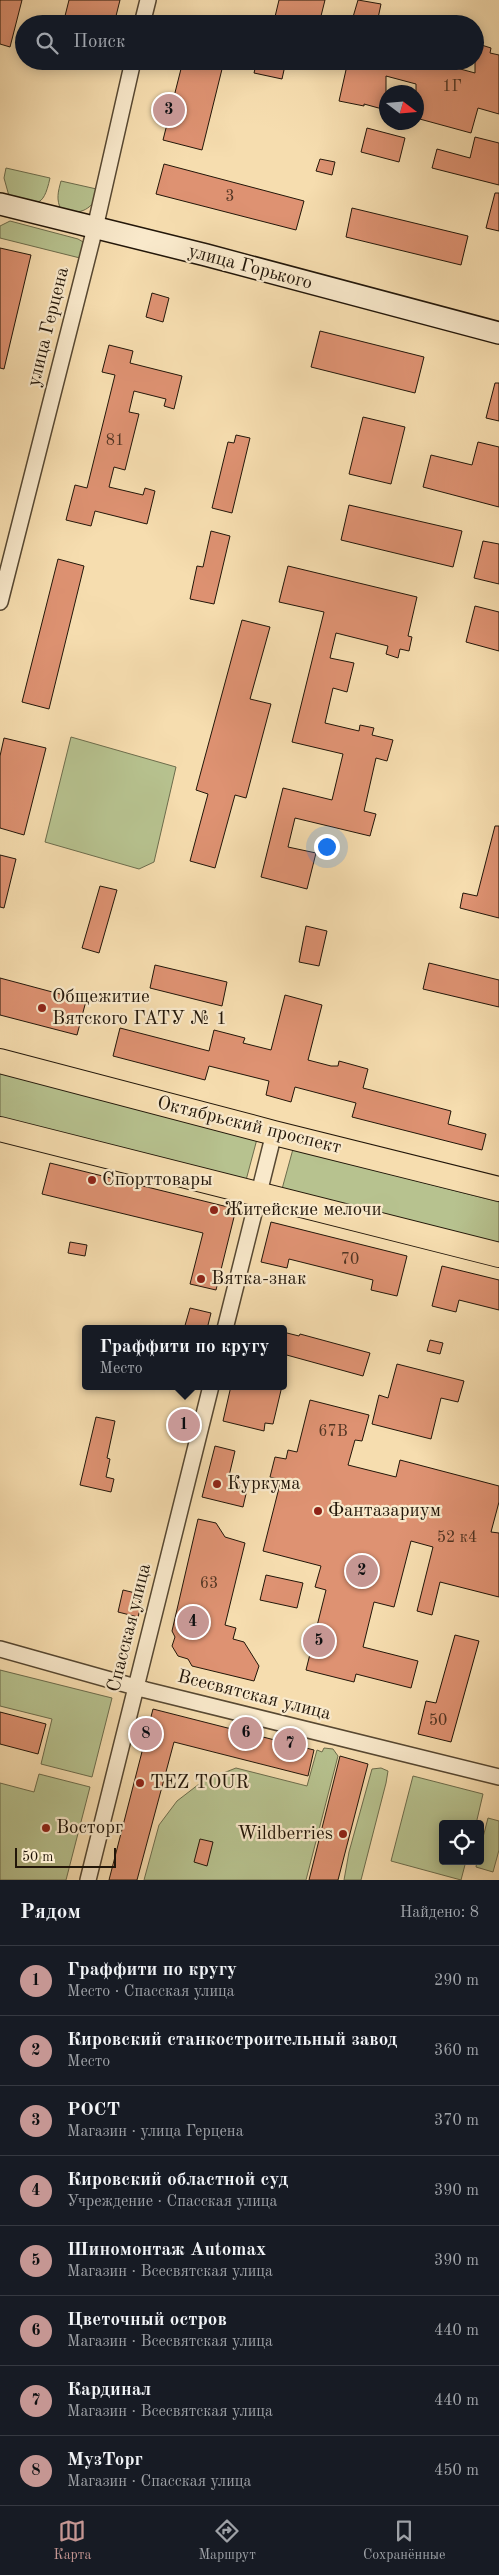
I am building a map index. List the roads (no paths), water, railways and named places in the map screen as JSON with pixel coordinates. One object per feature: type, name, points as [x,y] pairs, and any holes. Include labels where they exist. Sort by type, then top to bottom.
[{"type":"main road","name":"Октябрьский проспект","points":[[0,1061],[274,1133],[499,1189]]},
{"type":"main road","points":[[0,1129],[499,1255]]},
{"type":"street","points":[[144,15],[148,0]]},
{"type":"street","name":"улица Герцена","points":[[0,602],[95,228],[131,70]]},
{"type":"street","name":"улица Горького","points":[[0,204],[206,255],[499,333]]},
{"type":"street","points":[[226,1325],[274,1133]]},
{"type":"street","name":"Спасская улица","points":[[88,1880],[210,1390]]},
{"type":"street","name":"Всесвятская улица","points":[[0,1649],[136,1687],[499,1777]]},
{"type":"place","name":"РОСТ","points":[[169,110]]},
{"type":"place","name":"Общежитие Вятского ГАТУ № 1","points":[[42,1008]]},
{"type":"place","name":"Спорттовары","points":[[92,1180]]},
{"type":"place","name":"Житейские мелочи","points":[[214,1210]]},
{"type":"place","name":"Вятка-знак","points":[[201,1279]]},
{"type":"place","name":"Граффити по кругу","points":[[184,1425]]},
{"type":"place","name":"Куркума","points":[[217,1484]]},
{"type":"place","name":"Фантазариум","points":[[318,1511]]},
{"type":"place","name":"Кировский станкостроительный завод","points":[[362,1571]]},
{"type":"place","name":"Кировский областной суд","points":[[193,1622]]},
{"type":"place","name":"Шиномонтаж Automax","points":[[319,1641]]},
{"type":"place","name":"Цветочный остров","points":[[246,1733]]},
{"type":"place","name":"МузТорг","points":[[146,1734]]},
{"type":"place","name":"Кардинал","points":[[290,1744]]},
{"type":"place","name":"TEZ TOUR","points":[[140,1783]]},
{"type":"place","name":"Восторг","points":[[46,1828]]},
{"type":"place","name":"Wildberries","points":[[343,1834]]}]
